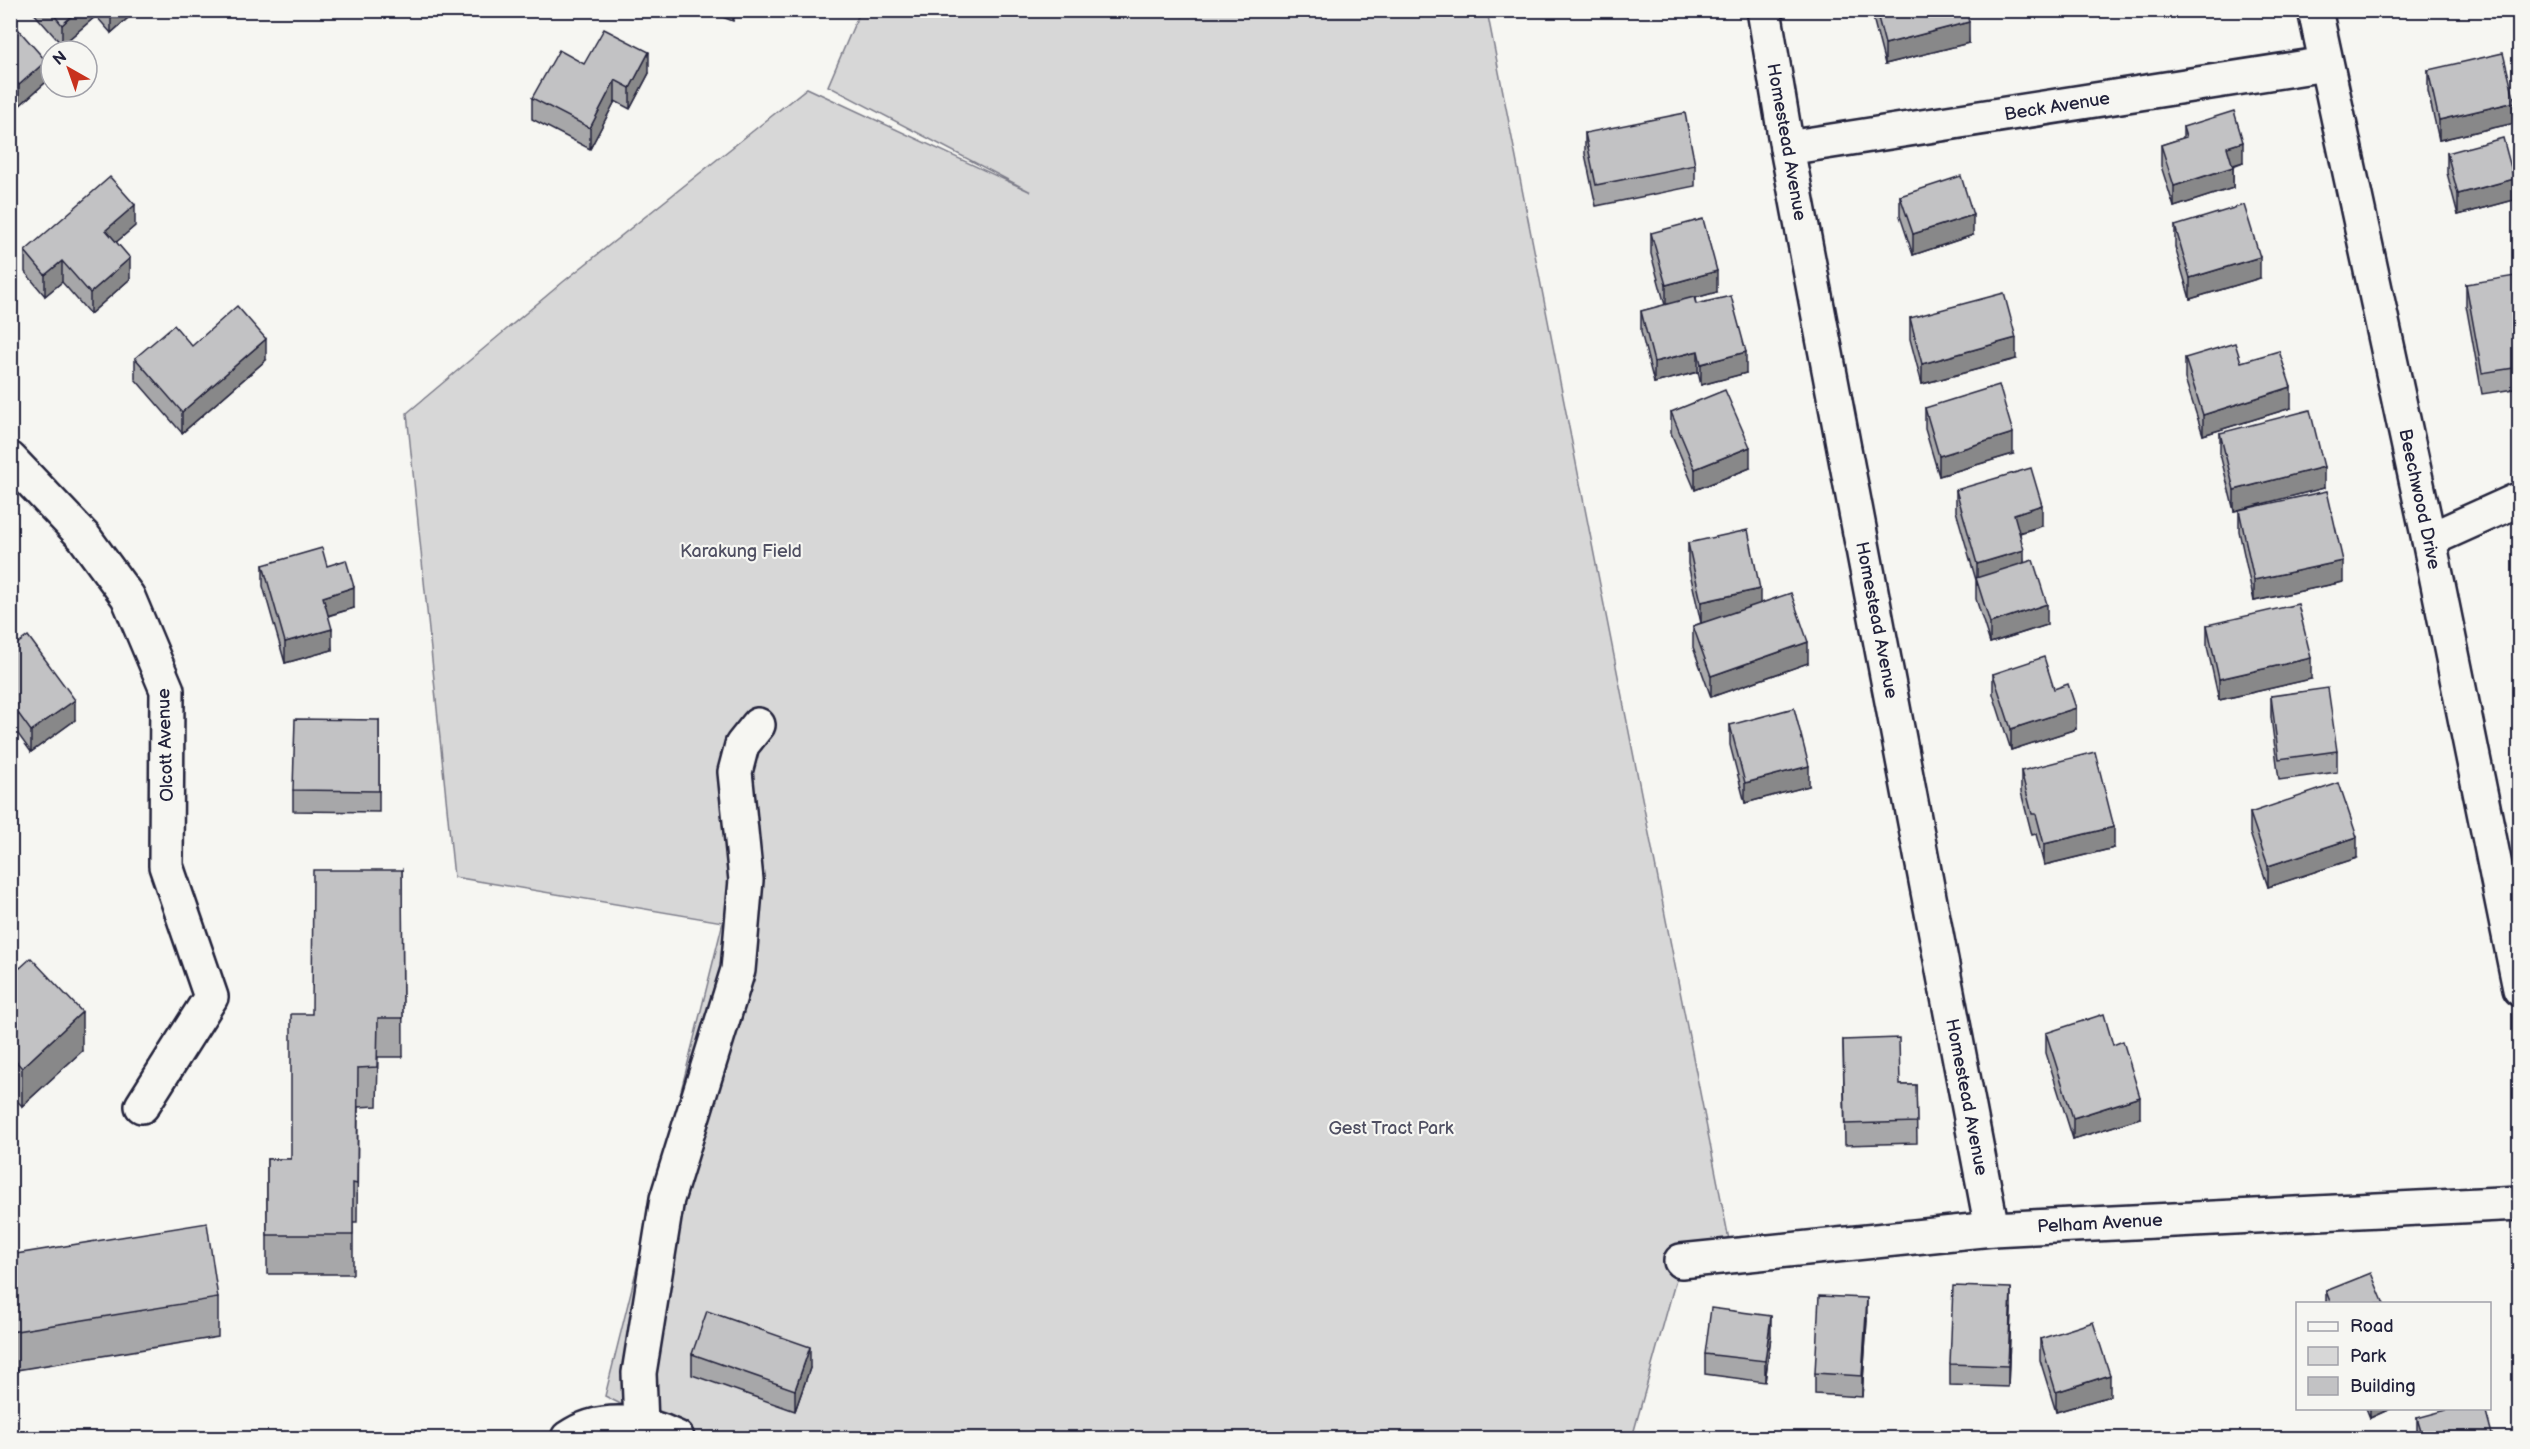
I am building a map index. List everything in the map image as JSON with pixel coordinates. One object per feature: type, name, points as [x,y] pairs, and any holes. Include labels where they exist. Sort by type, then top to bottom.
[{"type":"street","name":"Homestead Avenue","points":[[1764,10],[1787,148],[1992,1229]]},
{"type":"street","name":"Beechwood Drive","points":[[2315,10],[2429,540],[2520,989]]},
{"type":"street","name":"Beck Avenue","points":[[1787,148],[2326,64]]},
{"type":"street","name":"Olcott Avenue","points":[[10,459],[84,537],[128,597],[167,690],[166,866],[211,997],[142,1106]]},
{"type":"street","points":[[2429,540],[2520,499]]},
{"type":"street","points":[[642,1424],[639,1374],[667,1199],[738,970],[746,880],[735,772],[742,745],[758,725]]},
{"type":"street","name":"Pelham Avenue","points":[[1681,1261],[1992,1229],[2520,1203]]},
{"type":"street","points":[[568,1438],[581,1429],[620,1422],[642,1424],[677,1438]]},
{"type":"green space","points":[[860,11],[1487,11],[1732,1255],[1681,1261],[1632,1438],[687,1438],[605,1396],[723,922],[454,877],[407,413],[563,282],[807,88],[1031,192],[828,86]]},
{"type":"building","points":[[50,10],[78,10],[62,25]]},
{"type":"building","points":[[1876,10],[1966,10],[1969,22],[1885,44]]},
{"type":"building","points":[[10,20],[39,53],[39,67],[19,85],[10,76]]},
{"type":"building","points":[[604,29],[649,52],[630,88],[615,80],[590,128],[532,98],[559,50],[584,64]]},
{"type":"building","points":[[2503,53],[2515,102],[2439,120],[2428,70]]},
{"type":"building","points":[[2234,111],[2243,142],[2227,147],[2233,167],[2174,186],[2161,145],[2186,137],[2183,127]]},
{"type":"building","points":[[1685,113],[1695,165],[1596,185],[1585,133]]},
{"type":"building","points":[[2503,138],[2514,179],[2458,194],[2447,153]]},
{"type":"building","points":[[1961,176],[1973,215],[1913,234],[1900,196]]},
{"type":"building","points":[[110,177],[135,205],[106,230],[130,258],[90,293],[62,261],[45,275],[25,251]]},
{"type":"building","points":[[2244,205],[2260,257],[2190,278],[2175,226]]},
{"type":"building","points":[[1703,219],[1717,271],[1666,285],[1651,233]]},
{"type":"building","points":[[2515,276],[2520,306],[2520,349],[2518,349],[2520,367],[2482,373],[2466,284]]},
{"type":"building","points":[[2004,293],[2016,338],[1922,364],[1910,318]]},
{"type":"building","points":[[1731,296],[1746,352],[1701,364],[1698,351],[1654,362],[1641,311],[1694,297],[1696,304]]},
{"type":"building","points":[[237,306],[266,339],[182,412],[135,358],[174,325],[192,346]]},
{"type":"building","points":[[2235,343],[2241,362],[2279,351],[2291,387],[2203,415],[2185,358]]},
{"type":"building","points":[[1999,385],[2013,433],[1939,456],[1925,408]]},
{"type":"building","points":[[1725,390],[1750,447],[1695,469],[1671,412]]},
{"type":"building","points":[[2310,410],[2324,467],[2234,490],[2220,433]]},
{"type":"building","points":[[2031,468],[2042,505],[2014,514],[2024,550],[1977,564],[1956,490]]},
{"type":"building","points":[[2327,491],[2343,561],[2254,580],[2239,510]]},
{"type":"building","points":[[1748,530],[1760,589],[1701,602],[1688,543]]},
{"type":"building","points":[[322,548],[327,566],[346,560],[354,587],[323,597],[332,629],[285,642],[263,565]]},
{"type":"building","points":[[2033,560],[2047,604],[1990,623],[1976,578]]},
{"type":"building","points":[[1791,593],[1808,642],[1711,676],[1693,626]]},
{"type":"building","points":[[2298,604],[2311,658],[2219,679],[2207,625]]},
{"type":"building","points":[[28,636],[75,700],[31,731],[10,702],[10,649]]},
{"type":"building","points":[[2044,657],[2054,689],[2068,684],[2076,708],[2011,729],[1993,674]]},
{"type":"building","points":[[2328,688],[2337,751],[2279,759],[2271,696]]},
{"type":"building","points":[[1794,708],[1809,766],[1745,783],[1730,725]]},
{"type":"building","points":[[295,719],[379,720],[379,791],[293,790]]},
{"type":"building","points":[[2095,752],[2114,827],[2044,844],[2036,814],[2032,814],[2021,771]]},
{"type":"building","points":[[2339,783],[2357,837],[2268,866],[2250,813]]},
{"type":"building","points":[[313,870],[402,870],[403,1018],[378,1018],[377,1067],[358,1068],[357,1184],[353,1183],[353,1235],[267,1235],[267,1159],[291,1159],[291,1014],[312,1014]]},
{"type":"building","points":[[10,958],[20,968],[31,958],[82,1012],[22,1068],[10,1055]]},
{"type":"building","points":[[2104,1014],[2113,1045],[2123,1041],[2140,1097],[2073,1118],[2046,1033]]},
{"type":"building","points":[[1899,1038],[1900,1085],[1916,1085],[1917,1122],[1845,1124],[1843,1040]]},
{"type":"building","points":[[207,1223],[218,1298],[10,1332],[10,1255]]},
{"type":"building","points":[[2371,1273],[2383,1302],[2330,1302],[2326,1291]]},
{"type":"building","points":[[1953,1286],[2011,1288],[2008,1366],[1950,1364]]},
{"type":"building","points":[[1819,1296],[1867,1298],[1862,1376],[1815,1373]]},
{"type":"building","points":[[1711,1308],[1771,1316],[1765,1361],[1705,1354]]},
{"type":"building","points":[[707,1311],[810,1347],[795,1390],[692,1354]]},
{"type":"building","points":[[2093,1322],[2110,1375],[2056,1392],[2040,1339]]},
{"type":"building","points":[[2447,1410],[2486,1410],[2493,1438],[2423,1438],[2417,1418]]},
{"type":"park label","name":"Karakung Field","points":[[741,551]]},
{"type":"park label","name":"Gest Tract Park","points":[[1391,1128]]}]
